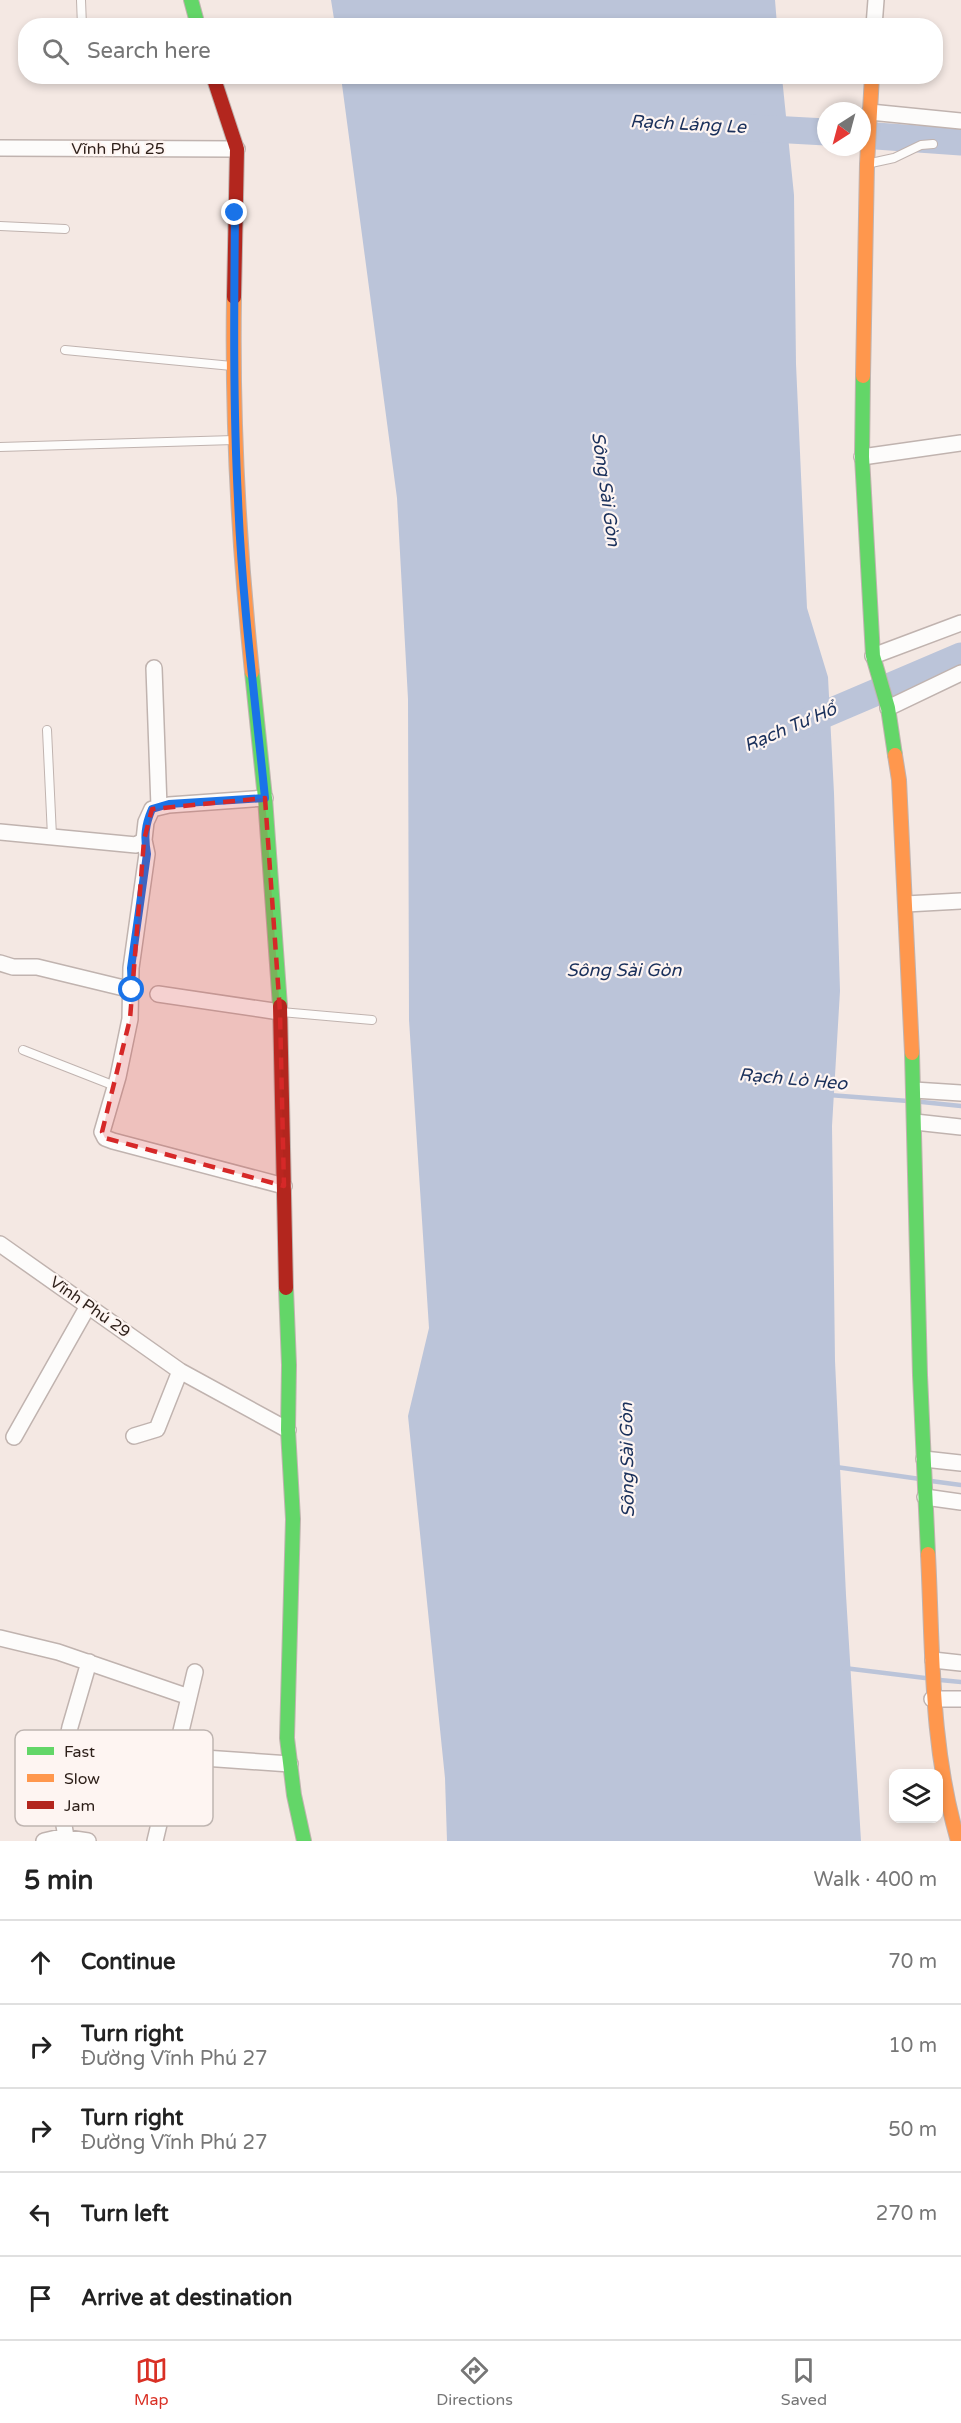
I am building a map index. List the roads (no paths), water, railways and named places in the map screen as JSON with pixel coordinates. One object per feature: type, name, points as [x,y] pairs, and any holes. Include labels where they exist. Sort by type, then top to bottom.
[{"type":"street","points":[[190,0],[196,18]]},
{"type":"street","points":[[875,18],[876,0]]},
{"type":"street","points":[[216,84],[237,149],[233,366],[238,501],[245,605],[265,798],[280,1012],[283,1230],[293,1519],[287,1738],[294,1795],[304,1841]]},
{"type":"street","points":[[871,102],[872,84]]},
{"type":"street","points":[[871,116],[961,122]]},
{"type":"street","name":"Vĩnh Phú 25","points":[[0,148],[237,149]]},
{"type":"street","points":[[868,156],[862,458],[875,661],[887,703],[899,780],[915,1117],[920,1375],[933,1664],[932,1694],[945,1801],[958,1841]]},
{"type":"street","points":[[862,458],[961,443]]},
{"type":"street","points":[[875,661],[961,623]]},
{"type":"street","points":[[154,668],[159,807]]},
{"type":"street","points":[[887,703],[961,673]]},
{"type":"street","points":[[265,798],[169,804],[152,809],[144,840],[147,854],[131,968],[130,1019],[116,1086],[102,1132],[105,1138],[284,1186]]},
{"type":"street","points":[[0,832],[136,844],[144,840]]},
{"type":"street","points":[[906,904],[961,901]]},
{"type":"street","points":[[0,963],[13,967],[37,967],[132,990]]},
{"type":"street","points":[[158,994],[280,1012]]},
{"type":"street","points":[[914,1091],[961,1093]]},
{"type":"street","points":[[915,1117],[961,1127]]},
{"type":"street","name":"Vĩnh Phú 29","points":[[0,1244],[180,1371],[288,1424]]},
{"type":"street","points":[[14,1437],[88,1306]]},
{"type":"street","points":[[134,1436],[157,1429],[180,1371]]},
{"type":"street","points":[[924,1464],[961,1463]]},
{"type":"street","points":[[925,1494],[961,1502]]},
{"type":"street","points":[[0,1638],[89,1662],[189,1697]]},
{"type":"street","points":[[69,1730],[89,1662]]},
{"type":"street","points":[[933,1664],[961,1663]]},
{"type":"street","points":[[181,1730],[195,1672]]},
{"type":"street","points":[[932,1694],[961,1699]]},
{"type":"street","points":[[213,1759],[290,1764]]},
{"type":"street","points":[[64,1826],[66,1837]]},
{"type":"street","points":[[154,1841],[158,1826]]},
{"type":"street","points":[[44,1841],[66,1837],[88,1841]]},
{"type":"lane","points":[[81,0],[82,18]]},
{"type":"lane","points":[[867,164],[894,158],[921,146],[933,144]]},
{"type":"lane","points":[[0,226],[65,229]]},
{"type":"lane","points":[[65,350],[233,366]]},
{"type":"lane","points":[[0,447],[236,440]]},
{"type":"lane","points":[[47,730],[52,836]]},
{"type":"lane","points":[[280,1012],[372,1020]]},
{"type":"lane","points":[[23,1050],[116,1086]]},
{"type":"water","points":[[331,0],[775,0],[776,18],[334,18]]},
{"type":"water","name":"Sông Sài Gòn","points":[[342,84],[783,84],[794,195],[796,364],[807,608],[828,677],[834,793],[840,991],[832,1126],[835,1361],[861,1841],[447,1841],[445,1778],[408,1416],[429,1328],[409,1020],[408,699],[397,498]]},
{"type":"waterway","name":"Rạch Láng Le","points":[[752,128],[817,132]]},
{"type":"waterway","name":"Rạch Láng Le","points":[[871,136],[961,142]]},
{"type":"waterway","name":"Rạch Tư Hổ","points":[[797,726],[961,656]]},
{"type":"waterway","name":"Rạch Lò Heo","points":[[829,1095],[908,1101]]},
{"type":"waterway","name":"Rạch Lò Heo","points":[[922,1102],[961,1106]]},
{"type":"waterway","points":[[836,1467],[920,1479]]},
{"type":"waterway","points":[[931,1481],[961,1485]]},
{"type":"waterway","points":[[844,1668],[925,1678]]},
{"type":"waterway","points":[[940,1680],[961,1682]]}]
